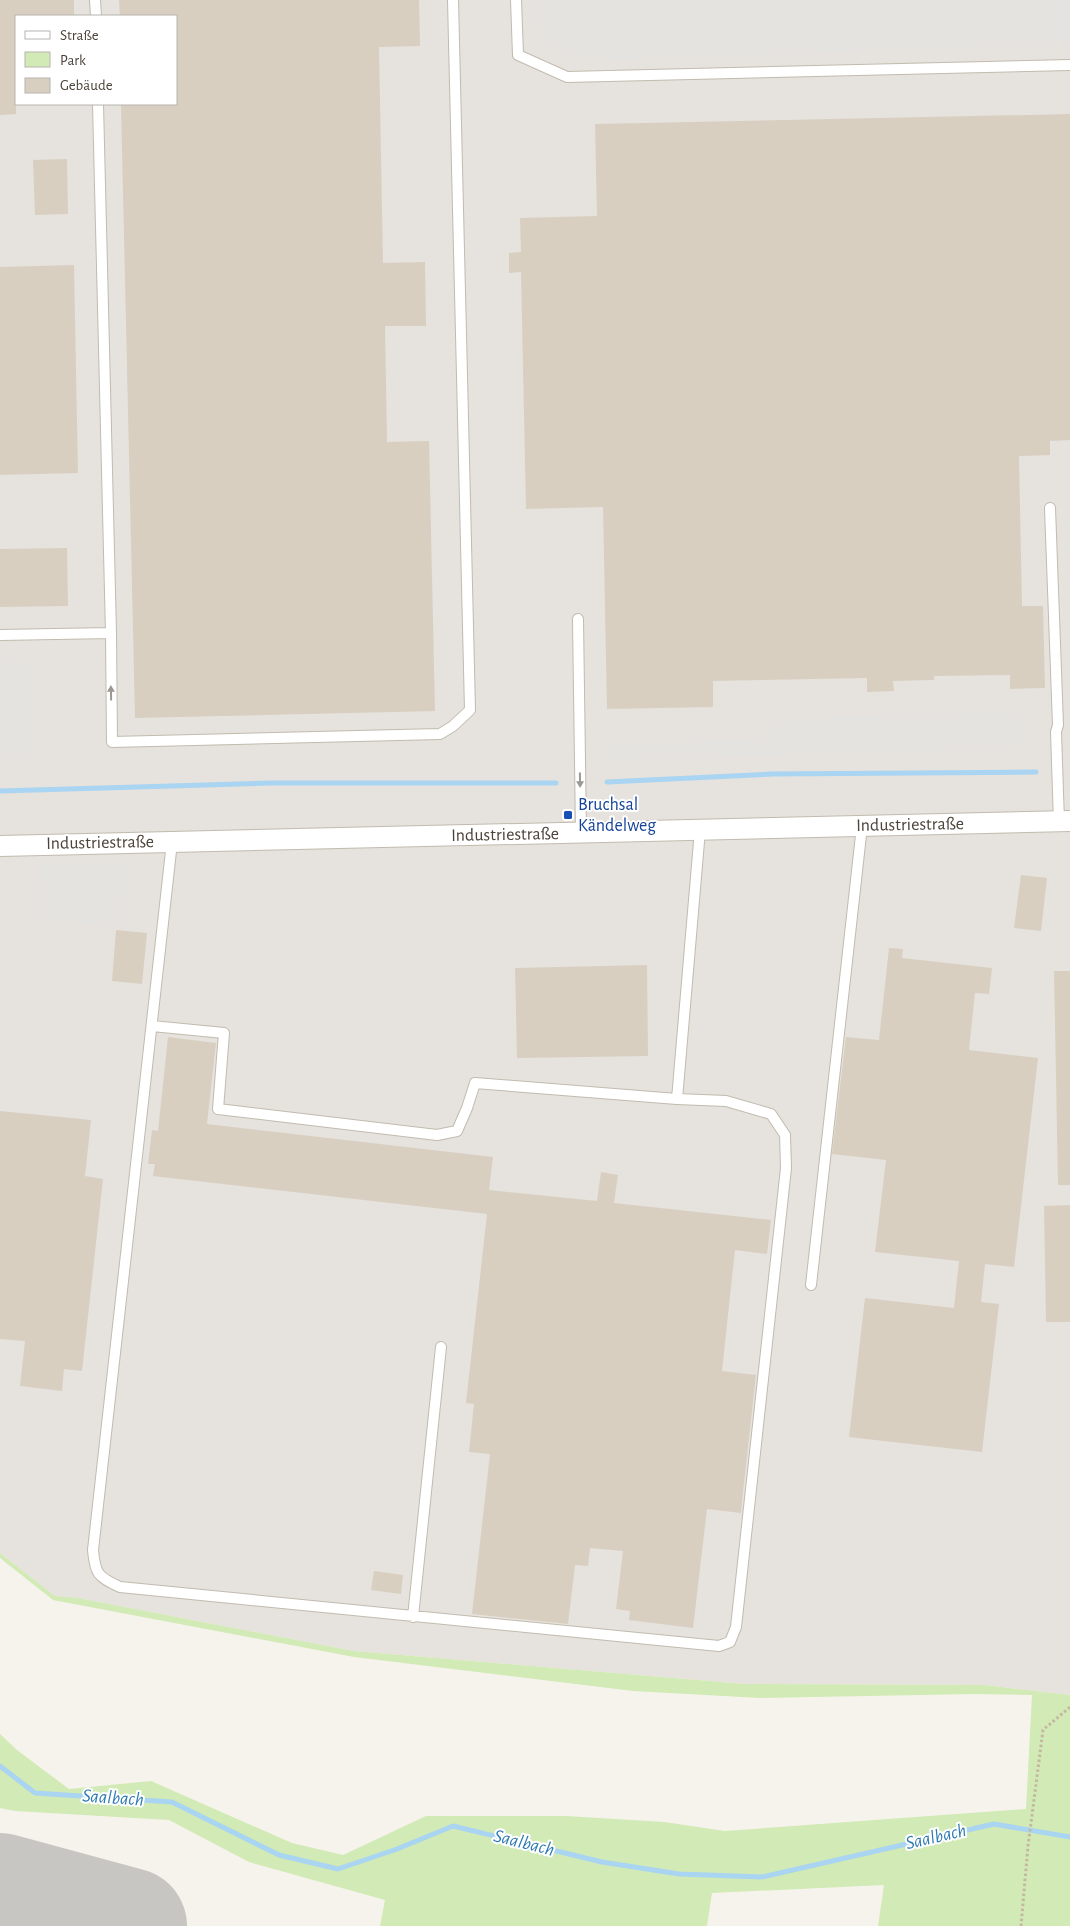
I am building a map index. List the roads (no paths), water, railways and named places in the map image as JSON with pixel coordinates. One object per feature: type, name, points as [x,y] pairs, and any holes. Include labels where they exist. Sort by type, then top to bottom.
[{"type":"street","name":"Industriestraße","points":[[0,846],[172,842],[580,825],[700,830],[1065,821]]},
{"type":"lane","points":[[95,0],[96,15]]},
{"type":"lane","points":[[98,105],[112,742],[440,734],[453,726],[470,710],[453,0]]},
{"type":"lane","points":[[516,0],[518,55],[567,77],[1070,65]]},
{"type":"lane","points":[[1050,508],[1058,725],[1056,732],[1065,821]]},
{"type":"lane","points":[[578,619],[580,825]]},
{"type":"lane","points":[[0,635],[111,633]]},
{"type":"lane","points":[[812,1285],[862,826]]},
{"type":"lane","points":[[677,1099],[700,830]]},
{"type":"lane","points":[[152,1026],[224,1033],[218,1109],[437,1135],[457,1131],[476,1083],[677,1099],[726,1101],[771,1114],[785,1135],[786,1168],[742,1578],[736,1627],[730,1642],[719,1646],[120,1587],[102,1579],[94,1568],[94,1540],[172,842]]},
{"type":"lane","points":[[413,1617],[442,1347]]},
{"type":"waterway","points":[[607,782],[773,774],[1036,772]]},
{"type":"waterway","points":[[0,791],[271,783],[556,783]]},
{"type":"waterway","name":"Saalbach","points":[[0,1766],[35,1793],[172,1802],[279,1855],[338,1869],[397,1849],[453,1826],[602,1862],[679,1874],[762,1877],[994,1824],[1070,1837]]},
{"type":"place","name":"Bruchsal Kändelweg","points":[[568,815]]}]
